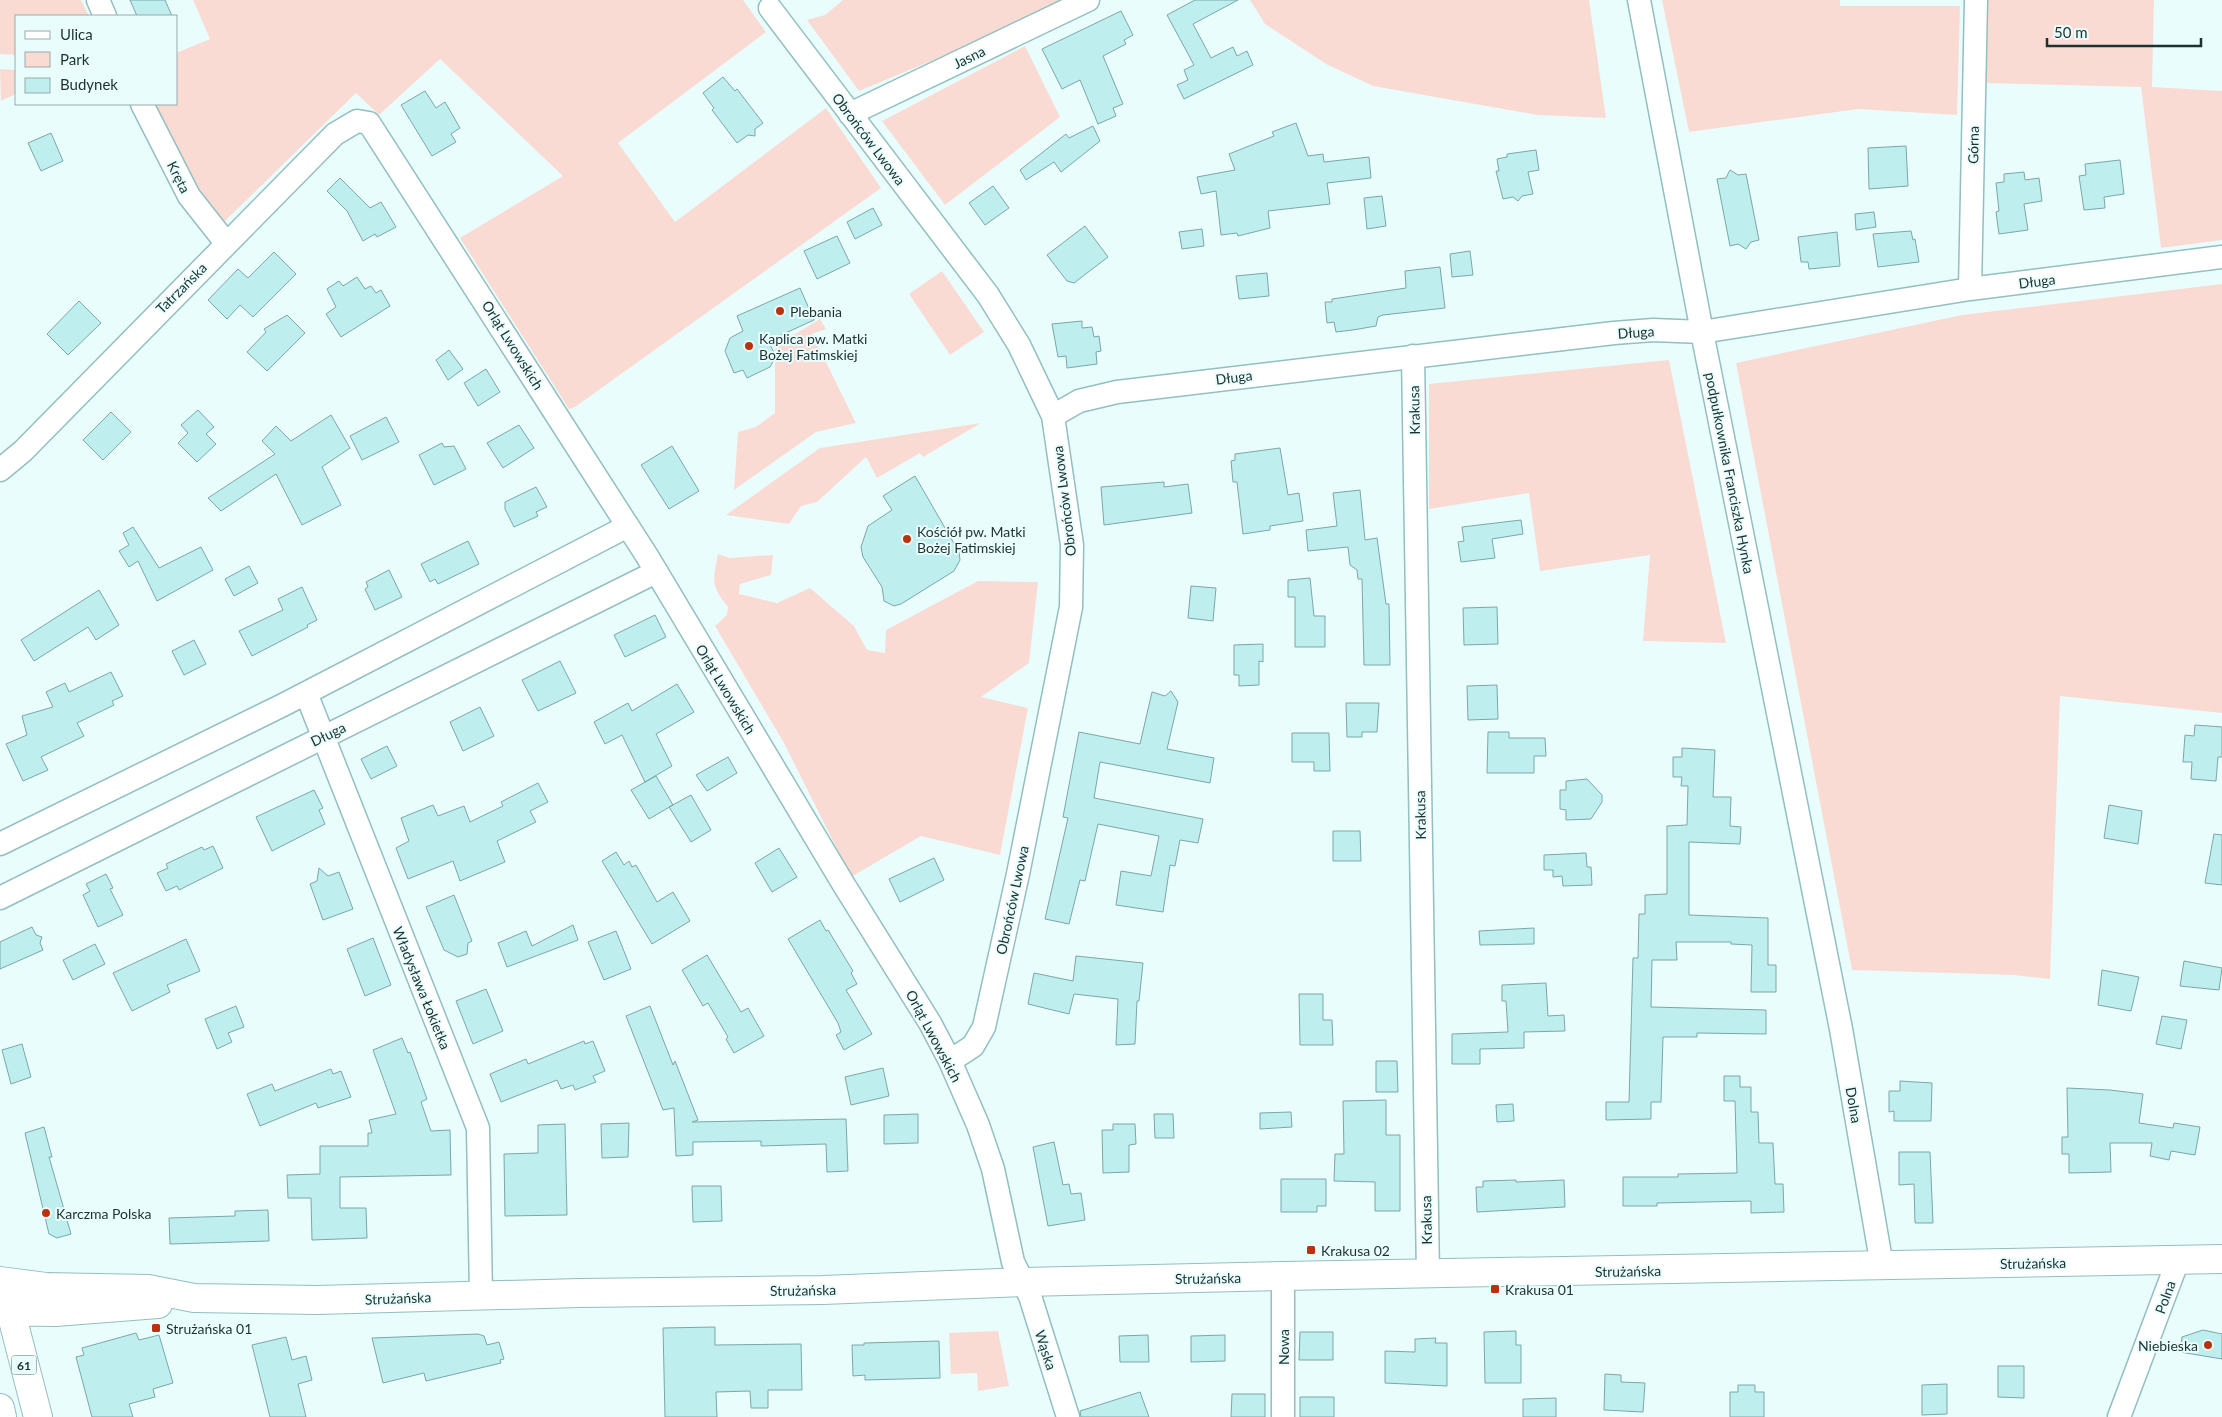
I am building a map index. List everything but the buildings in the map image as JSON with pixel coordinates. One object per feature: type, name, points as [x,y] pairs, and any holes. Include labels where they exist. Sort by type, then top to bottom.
[{"type":"main road","name":"Strużańska","points":[[1,1276],[46,1287],[148,1289],[194,1298],[317,1300],[481,1295],[823,1290],[1024,1282],[1283,1276],[2222,1259]]},
{"type":"main road","name":"61","points":[[1,1276],[5,1312],[38,1417]]},
{"type":"main road","name":"Strużańska","points":[[5,1312],[142,1307],[194,1298]]},
{"type":"main road","points":[[0,1408],[2,1417]]},
{"type":"street","points":[[98,0],[105,15]]},
{"type":"street","name":"Jasna","points":[[850,114],[1088,0]]},
{"type":"street","name":"podpułkownika Franciszka Hynka","points":[[1639,0],[1702,332],[1823,945]]},
{"type":"street","name":"Górna","points":[[1970,289],[1976,0]]},
{"type":"street","name":"Obrońców Lwowa","points":[[770,8],[988,295],[1019,345],[1053,416],[1072,544],[1071,607],[1018,874],[984,1027],[973,1046],[950,1061]]},
{"type":"street","name":"Kręta","points":[[142,105],[188,196],[226,243]]},
{"type":"street","name":"Tatrzańska","points":[[0,470],[22,451],[335,134],[357,120],[369,123]]},
{"type":"street","name":"Orląt Lwowskich","points":[[369,123],[628,526],[844,885],[930,1023],[950,1061],[978,1125],[993,1169],[1013,1262],[1024,1282]]},
{"type":"street","name":"Długa","points":[[1053,416],[1079,401],[1117,392],[1614,333],[1653,330],[1702,332],[1970,289],[2222,257]]},
{"type":"street","name":"Krakusa","points":[[1412,356],[1428,1274]]},
{"type":"street","points":[[0,844],[306,693],[628,526]]},
{"type":"street","name":"Długa","points":[[0,898],[656,572]]},
{"type":"street","name":"Władysława Łokietka","points":[[306,693],[478,1128],[481,1295]]},
{"type":"street","name":"Dolna","points":[[1823,945],[1882,1266]]},
{"type":"street","name":"Polna","points":[[2120,1417],[2178,1260]]},
{"type":"street","name":"Nowa","points":[[1283,1276],[1283,1417]]},
{"type":"street","name":"Wąska","points":[[1024,1282],[1068,1417]]},
{"type":"green space","points":[[0,0],[81,0],[88,15],[15,15],[15,55],[0,54]]},
{"type":"green space","points":[[193,0],[743,0],[766,32],[618,143],[675,222],[826,108],[881,188],[575,407],[569,409],[460,238],[563,176],[440,59],[379,115],[356,93],[222,224],[169,141],[151,105],[178,105],[178,52],[210,39]]},
{"type":"green space","points":[[843,0],[1066,0],[1015,26],[859,91],[807,20],[825,15]]},
{"type":"green space","points":[[1250,0],[1589,0],[1606,118],[1538,115],[1373,86],[1326,64],[1265,24]]},
{"type":"green space","points":[[1662,0],[1840,0],[1840,6],[1960,6],[1957,115],[1858,109],[1689,132]]},
{"type":"green space","points":[[1986,0],[2154,0],[2152,87],[2222,91],[2222,240],[2161,248],[2141,87],[1984,83]]},
{"type":"green space","points":[[1025,46],[1060,117],[945,205],[882,121]]},
{"type":"green space","points":[[0,69],[15,70],[15,94],[1,101]]},
{"type":"green space","points":[[942,271],[984,332],[950,355],[909,294]]},
{"type":"green space","points":[[2222,284],[2222,713],[2060,696],[2050,979],[2014,975],[1852,970],[1736,363],[1962,315]]},
{"type":"green space","points":[[820,319],[826,329],[812,334],[856,423],[816,432],[734,490],[738,432],[756,427],[775,413],[775,346]]},
{"type":"green space","points":[[1669,360],[1726,643],[1643,641],[1650,555],[1540,571],[1529,493],[1429,509],[1429,384]]},
{"type":"green space","points":[[981,423],[923,457],[920,453],[877,478],[866,457],[817,502],[801,506],[789,524],[726,515],[820,448]]},
{"type":"green space","points":[[718,554],[729,558],[773,555],[771,575],[740,584],[739,594],[777,603],[810,588],[854,626],[867,650],[885,653],[886,630],[978,581],[1038,582],[1029,663],[981,697],[1028,708],[1000,855],[921,836],[851,877],[784,743],[715,626],[727,615],[728,607],[718,593],[714,582]]},
{"type":"green space","points":[[998,1331],[1009,1386],[978,1391],[977,1373],[951,1374],[949,1333]]},
{"type":"place","name":"Plebania","points":[[780,311]]},
{"type":"place","name":"Kaplica pw. Matki Bożej Fatimskiej","points":[[749,346]]},
{"type":"place","name":"Kościół pw. Matki Bożej Fatimskiej","points":[[907,539]]},
{"type":"place","name":"Karczma Polska","points":[[46,1213]]},
{"type":"place","name":"Krakusa 02","points":[[1311,1250]]},
{"type":"place","name":"Krakusa 01","points":[[1495,1289]]},
{"type":"place","name":"Strużańska 01","points":[[156,1328]]},
{"type":"place","name":"Niebieska","points":[[2208,1345]]}]
